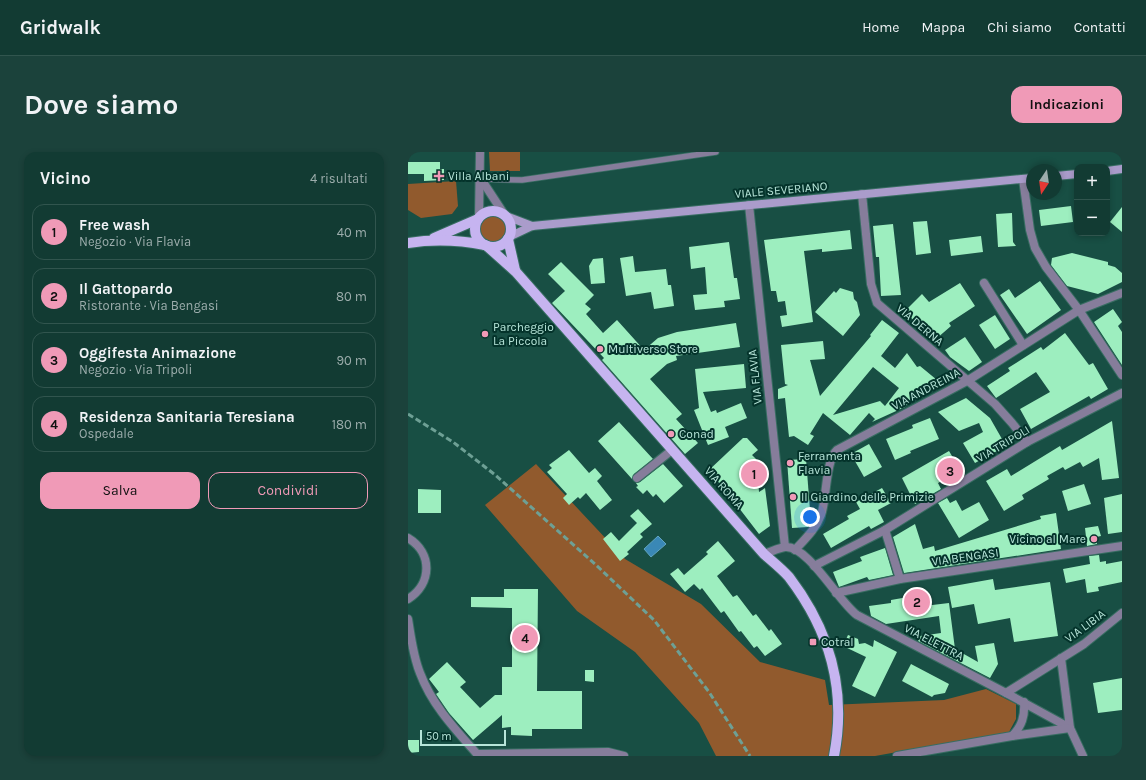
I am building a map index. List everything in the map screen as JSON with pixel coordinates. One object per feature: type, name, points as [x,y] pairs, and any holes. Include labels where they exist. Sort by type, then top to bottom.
[{"type":"main road","points":[[1110,171],[1122,169]]},
{"type":"main road","points":[[1062,175],[1074,174]]},
{"type":"main road","name":"VIALE SEVERIANO","points":[[508,238],[532,226],[1026,179]]},
{"type":"main road","points":[[408,243],[431,240],[463,241],[486,246],[501,245],[508,238],[511,226],[505,215],[499,212],[488,211],[478,218],[431,240]]},
{"type":"main road","name":"VIALE SEVERIANO","points":[[505,215],[532,226]]},
{"type":"main road","points":[[478,218],[475,224],[476,236],[486,246]]},
{"type":"main road","name":"VIA ROMA","points":[[508,238],[516,272]]},
{"type":"main road","name":"VIA ROMA","points":[[486,246],[516,272],[764,554],[788,576],[809,605],[826,642],[833,664],[836,688],[837,726],[834,756]]},
{"type":"street","points":[[478,218],[481,179],[480,152]]},
{"type":"street","points":[[481,179],[505,215]]},
{"type":"street","name":"VIA DERNA","points":[[862,194],[871,284],[877,303],[1002,412],[1027,442]]},
{"type":"street","points":[[1030,200],[1033,244],[1046,267],[1079,310],[1122,375]]},
{"type":"street","name":"VIA FLAVIA","points":[[749,205],[785,547]]},
{"type":"street","points":[[984,283],[1023,345]]},
{"type":"street","name":"VIA ANDREINA","points":[[795,550],[816,526],[821,516],[827,493],[831,460],[834,452],[967,381],[1079,310],[1122,293]]},
{"type":"street","name":"VIA TRIPOLI","points":[[814,566],[885,530],[1027,442],[1122,393]]},
{"type":"street","points":[[637,478],[672,450]]},
{"type":"street","points":[[885,530],[900,579]]},
{"type":"street","points":[[408,538],[415,542],[422,551],[426,562],[427,574],[423,585],[408,599]]},
{"type":"street","name":"VIA BENGASI","points":[[836,593],[900,579],[1122,546]]},
{"type":"street","points":[[764,554],[785,547],[795,550],[814,566],[836,593]]},
{"type":"street","name":"VIA ELETTRA","points":[[836,593],[852,611],[1070,728]]},
{"type":"street","name":"VIA LIBIA","points":[[1006,693],[1100,632],[1122,613]]},
{"type":"street","points":[[408,619],[417,665],[428,691],[473,755],[608,752],[624,756]]},
{"type":"street","points":[[1061,658],[1070,728],[1083,756]]},
{"type":"street","points":[[1012,736],[1022,724],[1024,702]]},
{"type":"street","points":[[897,756],[1012,736],[1070,728]]},
{"type":"lane","points":[[481,179],[522,180],[716,152]]},
{"type":"shaded area","points":[[489,152],[520,152],[520,171],[490,171]]},
{"type":"shaded area","points":[[456,181],[458,206],[452,214],[421,218],[408,210],[408,184]]},
{"type":"shaded area","points":[[493,216],[502,220],[506,229],[502,238],[493,242],[484,238],[480,229],[484,220]]},
{"type":"shaded area","points":[[536,464],[625,559],[701,604],[760,662],[825,680],[829,705],[944,700],[986,689],[1016,704],[1016,719],[1009,732],[875,756],[716,756],[699,723],[635,652],[577,611],[485,505]]},
{"type":"water","points":[[658,536],[666,544],[651,557],[644,549]]},
{"type":"building","points":[[408,162],[440,162],[440,169],[444,169],[444,180],[424,181],[424,174],[408,174]]},
{"type":"building","points":[[1071,206],[1073,222],[1041,226],[1039,210]]},
{"type":"building","points":[[1122,207],[1122,232],[1110,222]]},
{"type":"building","points":[[1012,213],[1013,242],[1016,246],[998,247],[996,214]]},
{"type":"building","points":[[927,221],[931,253],[916,255],[913,222]]},
{"type":"building","points":[[893,224],[901,295],[881,296],[879,257],[876,257],[873,226]]},
{"type":"building","points":[[850,230],[852,249],[822,252],[822,249],[804,251],[813,322],[782,327],[780,316],[787,315],[785,301],[778,302],[776,291],[771,291],[764,240]]},
{"type":"building","points":[[981,236],[983,252],[951,256],[949,240]]},
{"type":"building","points":[[729,242],[734,278],[737,278],[740,299],[724,301],[725,307],[695,310],[693,295],[707,294],[705,267],[691,269],[689,247]]},
{"type":"building","points":[[1072,253],[1108,262],[1108,265],[1115,267],[1122,273],[1122,282],[1098,294],[1067,286],[1051,265],[1052,258]]},
{"type":"building","points":[[633,256],[635,272],[666,269],[668,285],[671,285],[674,306],[654,309],[651,292],[626,296],[620,258]]},
{"type":"building","points":[[603,258],[605,283],[591,284],[589,266],[593,259]]},
{"type":"building","points":[[561,262],[594,295],[585,304],[591,309],[586,314],[603,333],[617,320],[644,350],[658,338],[677,332],[736,323],[740,347],[676,356],[677,360],[667,364],[650,379],[682,414],[676,419],[698,443],[685,454],[602,360],[604,358],[552,303],[565,291],[548,274]]},
{"type":"building","points":[[1040,281],[1061,310],[1027,334],[1000,295],[1009,289],[1015,298]]},
{"type":"building","points":[[960,283],[975,306],[949,323],[951,326],[936,339],[918,317],[914,321],[905,311],[922,294],[929,302]]},
{"type":"building","points":[[840,288],[853,292],[860,315],[843,336],[815,312],[834,291],[836,293]]},
{"type":"building","points":[[1113,309],[1122,322],[1118,326],[1122,332],[1122,365],[1094,322]]},
{"type":"building","points":[[995,315],[1010,339],[995,349],[979,325]]},
{"type":"building","points":[[882,320],[899,333],[881,356],[895,368],[907,353],[917,367],[920,366],[937,380],[925,395],[919,390],[905,407],[872,422],[875,419],[869,413],[850,435],[823,413],[810,434],[814,436],[808,445],[794,436],[789,437],[785,398],[778,399],[778,389],[788,385],[785,384],[781,345],[823,341],[825,359],[810,360],[820,396],[871,336],[870,335]],"holes":[[[873,367],[899,388],[885,406],[880,401],[833,415]]]},
{"type":"building","points":[[1065,333],[1089,365],[1093,363],[1108,389],[1091,399],[1089,396],[1031,429],[1020,409],[1050,392],[1036,372],[996,398],[987,386],[1010,371],[1008,368],[1041,347],[1043,350]]},
{"type":"building","points":[[965,337],[982,362],[969,371],[950,357],[945,350]]},
{"type":"building","points":[[744,364],[746,388],[703,392],[711,412],[716,410],[717,413],[741,403],[747,418],[725,427],[729,437],[708,445],[694,410],[699,408],[695,369]]},
{"type":"building","points":[[966,398],[990,418],[1006,446],[975,463],[963,443],[983,432],[979,423],[959,431],[938,412]]},
{"type":"building","points":[[930,418],[939,439],[910,451],[911,453],[895,460],[886,439],[913,428],[912,425]]},
{"type":"building","points":[[1112,421],[1119,478],[1102,480],[1099,458],[1083,467],[1080,462],[1065,470],[1063,467],[1047,476],[1049,479],[1022,495],[1024,499],[1004,511],[986,481],[1007,469],[1011,476],[1060,446],[1062,450]]},
{"type":"building","points":[[619,422],[653,459],[634,474],[632,479],[598,441]]},
{"type":"building","points":[[743,438],[747,438],[758,450],[752,455],[756,459],[759,492],[765,488],[770,526],[759,534],[739,508],[741,506],[708,471]]},
{"type":"building","points":[[869,444],[882,467],[864,477],[851,454]]},
{"type":"building","points":[[569,450],[589,473],[595,468],[602,476],[597,481],[612,500],[600,510],[586,493],[580,499],[578,497],[569,505],[563,498],[567,494],[547,472],[552,468],[549,465]]},
{"type":"building","points":[[949,451],[961,471],[938,483],[941,489],[915,504],[902,478]]},
{"type":"building","points":[[806,459],[811,523],[808,527],[792,528],[787,460]]},
{"type":"building","points":[[663,464],[683,486],[664,503],[656,494],[653,497],[647,490],[643,494],[636,487],[638,486],[636,483],[640,482]]},
{"type":"building","points":[[1084,484],[1091,504],[1068,511],[1062,491]]},
{"type":"building","points":[[882,488],[891,503],[878,510],[884,522],[871,529],[869,526],[831,548],[823,534],[849,519],[847,516],[860,509],[856,502]]},
{"type":"building","points":[[418,489],[441,490],[441,513],[418,513]]},
{"type":"building","points":[[1122,494],[1122,532],[1108,534],[1104,498]]},
{"type":"building","points":[[947,498],[950,503],[956,500],[962,511],[979,502],[989,520],[959,538],[938,503]]},
{"type":"building","points":[[638,509],[652,524],[640,534],[643,537],[627,552],[629,554],[620,561],[603,539],[611,532],[619,541],[637,523],[630,516]]},
{"type":"building","points":[[1056,513],[1061,549],[904,573],[893,537],[915,524],[923,549],[934,546],[935,551],[1041,519],[1040,516]]},
{"type":"building","points":[[1098,526],[1101,536],[1096,537],[1097,544],[1087,546],[1085,528]]},
{"type":"building","points":[[718,541],[735,561],[717,576],[733,597],[737,595],[753,616],[756,614],[769,631],[771,629],[782,644],[765,656],[757,646],[754,648],[741,631],[739,632],[724,611],[721,613],[702,588],[700,590],[694,584],[685,592],[670,574],[678,568],[684,575],[708,554],[706,552]]},
{"type":"building","points":[[885,548],[893,575],[869,580],[867,577],[839,587],[833,572],[862,561],[860,557]]},
{"type":"building","points":[[1099,555],[1100,562],[1106,561],[1106,564],[1122,561],[1122,582],[1098,587],[1099,591],[1087,593],[1085,579],[1066,583],[1063,569],[1090,564],[1089,556]]},
{"type":"building","points":[[993,579],[995,590],[1050,582],[1058,636],[1014,642],[1010,618],[978,624],[974,604],[952,608],[948,587]]},
{"type":"building","points":[[504,589],[538,589],[537,691],[582,691],[582,729],[532,729],[532,736],[511,735],[511,727],[502,728],[502,715],[473,740],[449,713],[436,694],[439,692],[429,679],[447,662],[466,682],[460,687],[480,708],[495,695],[502,695],[502,667],[512,667],[512,608],[471,607],[471,597],[504,597]]},
{"type":"building","points":[[908,597],[909,600],[923,597],[924,606],[949,603],[955,649],[978,662],[975,646],[994,643],[998,664],[990,678],[918,641],[920,636],[941,633],[939,616],[886,624],[871,616],[869,606],[891,603],[891,600]]},
{"type":"building","points":[[848,635],[858,639],[859,644],[865,643],[873,647],[874,640],[897,652],[875,697],[852,686],[866,657],[843,646]]},
{"type":"building","points":[[911,664],[949,684],[945,693],[934,695],[932,697],[902,681]]},
{"type":"building","points":[[585,670],[594,670],[594,682],[585,681]]},
{"type":"building","points":[[1122,678],[1122,710],[1098,713],[1093,683]]},
{"type":"building","points":[[408,740],[419,740],[419,752],[408,753]]},
{"type":"railway","points":[[408,414],[453,442],[494,474],[595,564],[654,620],[709,692],[750,756]]},
{"type":"place","name":"Villa Albani","points":[[439,176]]},
{"type":"place","name":"Parcheggio La Piccola","points":[[485,334]]},
{"type":"place","name":"Multiverso Store","points":[[600,349]]},
{"type":"place","name":"Conad","points":[[671,434]]},
{"type":"place","name":"Ferramenta Flavia","points":[[790,463]]},
{"type":"place","name":"Oggifesta Animazione","points":[[950,471]]},
{"type":"place","name":"Free wash","points":[[754,474]]},
{"type":"place","name":"Il Giardino delle Primizie","points":[[793,497]]},
{"type":"place","name":"Vicino al Mare","points":[[1094,539]]},
{"type":"place","name":"Il Gattopardo","points":[[917,602]]},
{"type":"place","name":"Residenza Sanitaria Teresiana","points":[[525,638]]},
{"type":"place","name":"Cotral","points":[[813,642]]}]
